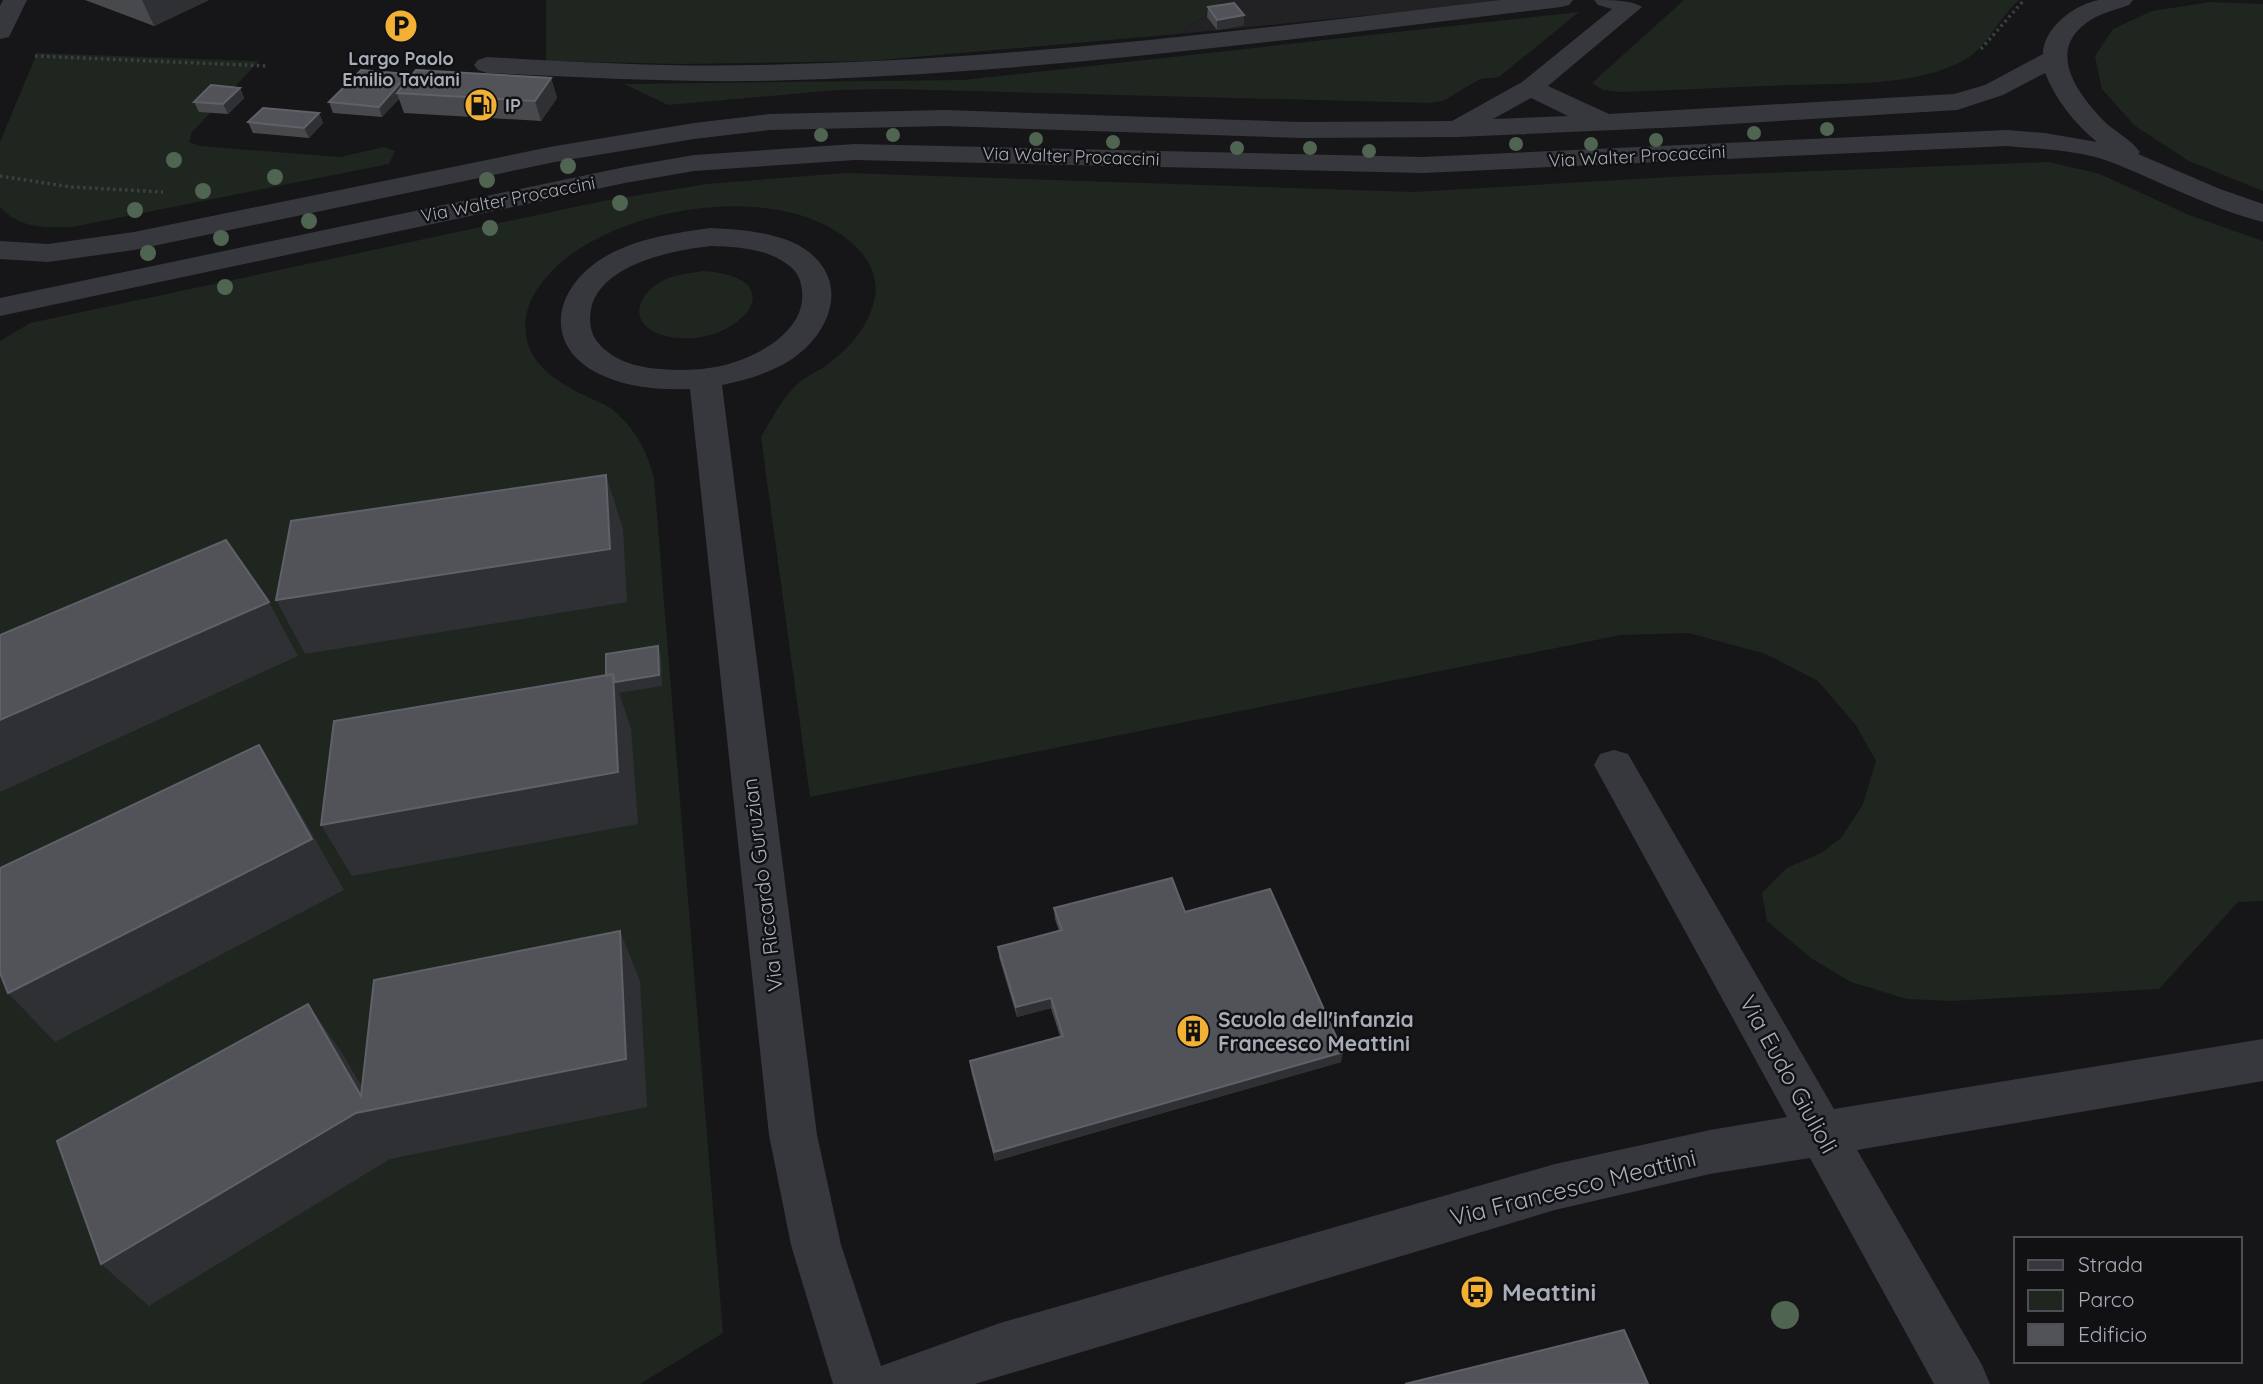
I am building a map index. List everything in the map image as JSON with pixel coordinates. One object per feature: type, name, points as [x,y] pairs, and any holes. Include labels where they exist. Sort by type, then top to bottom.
[{"type":"street","points":[[0,32],[15,0]]},
{"type":"street","points":[[487,65],[630,72],[932,67],[1057,57],[1561,0]]},
{"type":"street","points":[[1606,0],[1636,2]]},
{"type":"street","points":[[2054,58],[2058,41],[2067,27],[2085,14],[2121,0]]},
{"type":"street","points":[[1457,130],[1475,117],[1531,87],[1636,2]]},
{"type":"street","name":"Via Walter Procaccini","points":[[0,250],[48,253],[134,241],[555,154],[694,131],[770,122],[944,118],[1301,130],[1457,130],[1613,123],[1948,104],[1994,90],[2054,58],[2056,77],[2083,116],[2104,136],[2152,169]]},
{"type":"street","points":[[1531,87],[1565,106],[1613,123]]},
{"type":"street","name":"Via Walter Procaccini","points":[[0,307],[625,175],[694,163],[799,154],[919,151],[1423,165],[2007,138],[2095,149],[2263,213]]},
{"type":"street","points":[[711,237],[748,239],[781,248],[805,263],[819,284],[819,307],[806,330],[782,352],[746,369],[705,379],[662,380],[624,373],[594,359],[576,339],[573,316],[583,292],[604,271],[625,259],[672,242],[711,237]]},
{"type":"street","name":"Via Riccardo Guruzian","points":[[705,379],[793,1135],[816,1245],[860,1384]]},
{"type":"street","name":"Via Eudo Giulioli","points":[[1614,765],[1963,1384]]},
{"type":"street","name":"Via Francesco Meattini","points":[[901,1384],[1000,1349],[1555,1187],[1710,1152],[2263,1060]]},
{"type":"path","points":[[35,56],[268,66]]},
{"type":"shaded area","points":[[1227,0],[1522,0],[1178,34]]},
{"type":"green space","points":[[546,0],[1227,0],[1178,34],[869,61],[682,64],[546,61]]},
{"type":"green space","points":[[1684,0],[2019,0],[1974,53],[1947,68],[1926,75],[1881,82],[1621,92],[1603,90],[1592,83]]},
{"type":"green space","points":[[2210,2],[2263,4],[2263,191],[2189,161],[2135,126],[2102,89],[2095,56],[2113,29],[2152,11]]},
{"type":"green space","points":[[1579,12],[1499,77],[1480,79],[1443,101],[1429,103],[891,89],[837,90],[668,105],[624,84],[963,80]]},
{"type":"green space","points":[[37,53],[259,61],[192,132],[189,142],[200,146],[340,157],[384,147],[395,151],[389,164],[72,227],[42,227],[24,223],[0,207],[0,142]]},
{"type":"green space","points":[[2049,162],[2100,174],[2189,215],[2263,241],[2263,901],[2238,902],[2159,989],[1952,1001],[1907,999],[1851,982],[1811,958],[1767,921],[1762,893],[1787,868],[1821,853],[1841,838],[1863,804],[1876,761],[1855,724],[1818,681],[1766,654],[1689,633],[1621,635],[810,797],[761,437],[789,393],[852,343],[869,316],[876,290],[875,279],[861,252],[831,228],[794,213],[752,207],[707,208],[662,215],[620,228],[583,246],[554,269],[541,283],[532,299],[525,325],[533,356],[548,373],[566,386],[608,406],[629,426],[644,450],[654,478],[723,1333],[640,1384],[0,1384],[0,341],[30,323],[603,201],[707,184],[845,173],[1414,192],[1688,176]]},
{"type":"green space","points":[[703,271],[733,277],[749,287],[753,300],[746,314],[731,326],[711,335],[687,339],[662,335],[650,330],[643,323],[640,307],[648,292],[656,285],[675,276]]},
{"type":"building","points":[[1234,3],[1244,15],[1217,20],[1208,7]]},
{"type":"building","points":[[361,70],[408,74],[379,107],[329,102]]},
{"type":"building","points":[[416,70],[551,78],[535,101],[397,93]]},
{"type":"building","points":[[211,85],[240,88],[223,104],[194,102]]},
{"type":"building","points":[[263,108],[319,113],[304,128],[248,122]]},
{"type":"building","points":[[606,475],[610,549],[276,600],[291,521]]},
{"type":"building","points":[[226,540],[269,602],[0,720],[0,635]]},
{"type":"building","points":[[658,646],[659,675],[615,682],[613,674],[606,676],[606,654]]},
{"type":"building","points":[[613,674],[618,772],[321,825],[334,721]]},
{"type":"building","points":[[259,745],[312,839],[8,993],[0,973],[0,868]]},
{"type":"building","name":"Scuola dell'infanzia Francesco Meattini","points":[[1172,878],[1185,912],[1270,889],[1343,1052],[994,1152],[970,1061],[1063,1036],[1051,998],[1016,1007],[998,947],[1062,930],[1054,908]]},
{"type":"building","points":[[620,931],[626,1059],[356,1113],[101,1264],[57,1141],[308,1004],[361,1096],[374,980]]},
{"type":"building","points":[[1624,1330],[1648,1384],[1405,1384]]},
{"type":"place","name":"Largo Paolo Emilio Taviani","points":[[401,26]]},
{"type":"place","name":"IP","points":[[481,105]]},
{"type":"place","name":"Scuola dell'infanzia Francesco Meattini","points":[[1193,1031]]},
{"type":"place","name":"Meattini","points":[[1477,1292]]}]
